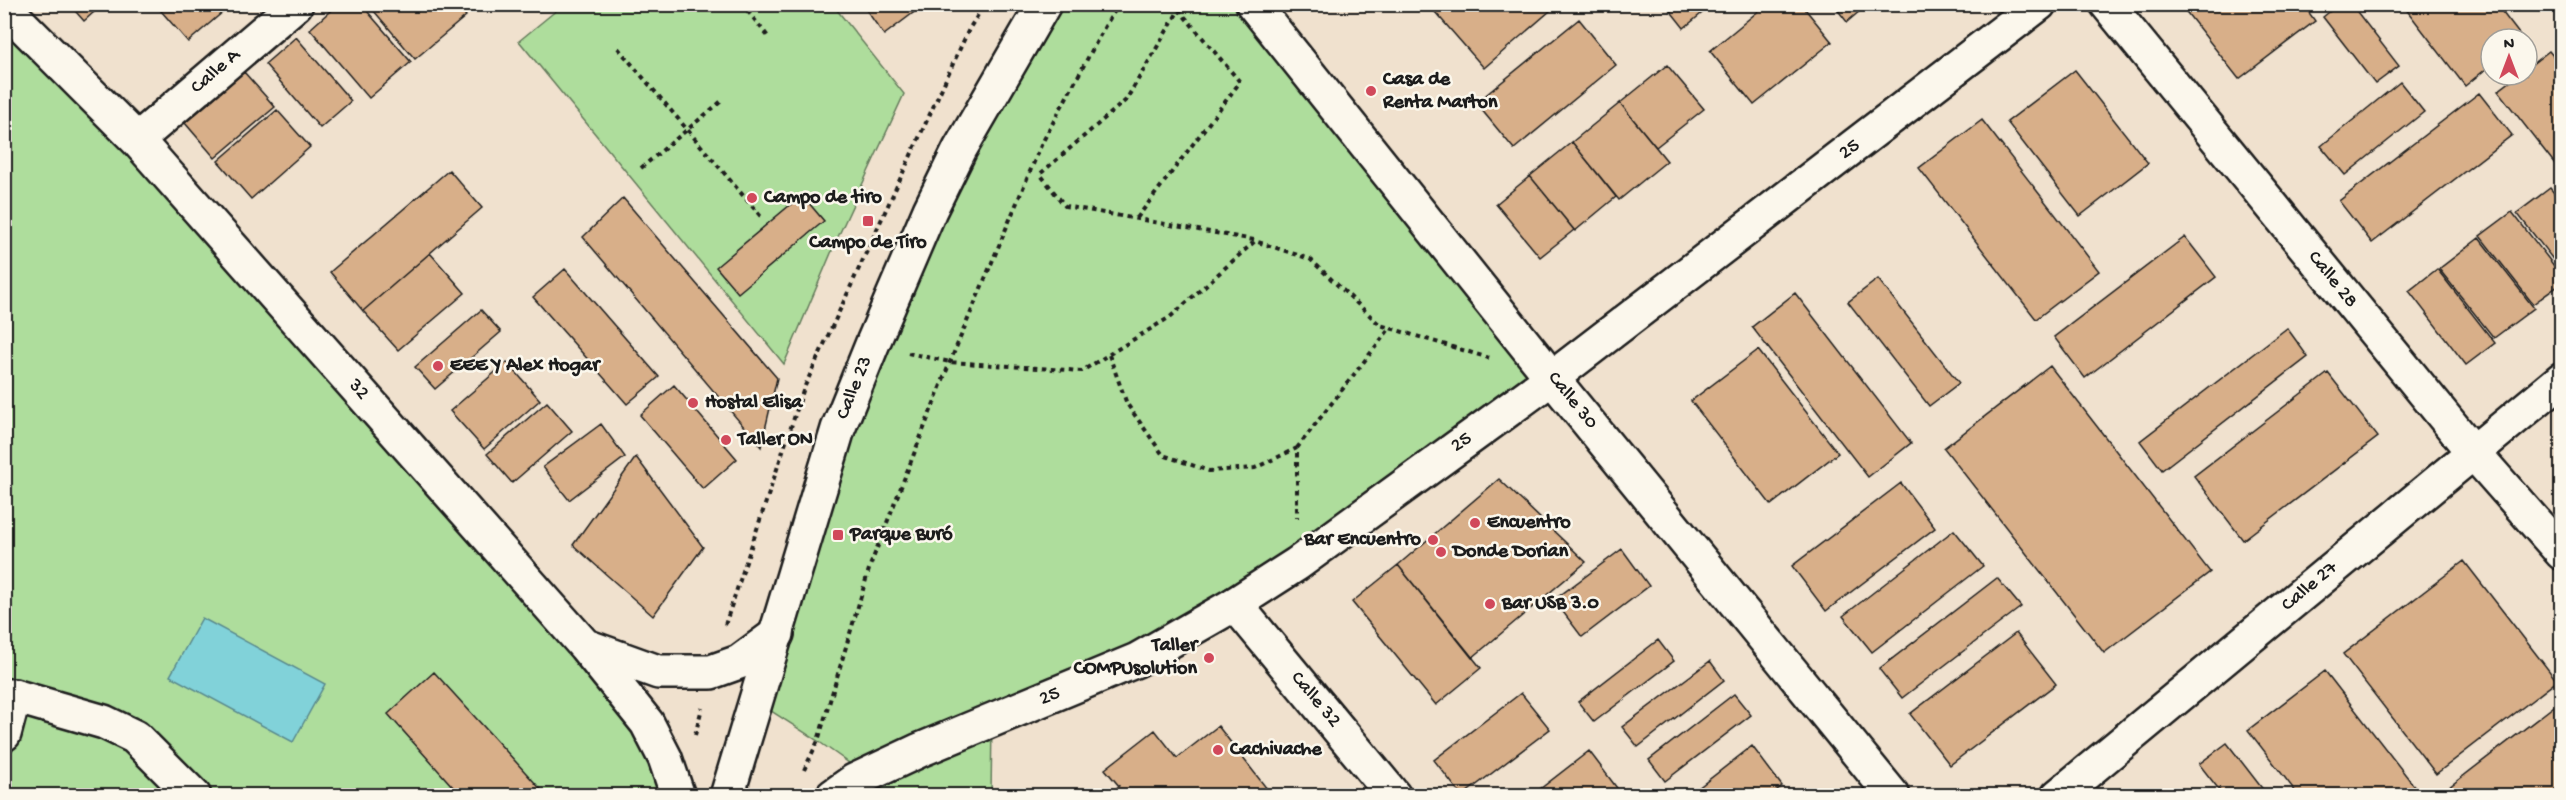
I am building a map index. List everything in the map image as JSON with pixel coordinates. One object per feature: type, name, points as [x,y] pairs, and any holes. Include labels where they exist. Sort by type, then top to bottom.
[{"type":"street","name":"Calle A","points":[[137,140],[296,4]]},
{"type":"street","name":"Calle 23","points":[[727,795],[838,429],[930,210],[960,149],[1044,4]]},
{"type":"street","name":"Calle 30","points":[[1253,4],[1552,378],[1893,795]]},
{"type":"street","name":"25","points":[[833,795],[854,781],[920,750],[1137,660],[1235,604],[1297,564],[1552,378],[2039,4]]},
{"type":"street","name":"Calle 28","points":[[2107,4],[2473,452],[2562,553]]},
{"type":"street","name":"32","points":[[4,8],[137,140],[585,646],[647,723],[665,758],[678,795]]},
{"type":"street","name":"Calle 27","points":[[2058,795],[2562,379]]},
{"type":"street","name":"Calle 32","points":[[1235,604],[1394,795]]},
{"type":"street","points":[[585,646],[658,672],[711,672],[739,662],[777,634]]},
{"type":"street","points":[[4,734],[9,696],[105,722],[135,737],[195,795]]},
{"type":"path","points":[[742,4],[770,39]]},
{"type":"path","points":[[801,777],[818,741],[870,566],[950,362],[1042,143],[1119,4]]},
{"type":"path","points":[[1137,218],[1240,82],[1179,10],[1126,100],[1040,174],[1065,206],[1255,241],[1310,259],[1380,325],[1498,361]]},
{"type":"path","points":[[618,48],[763,219]]},
{"type":"path","points":[[641,168],[724,99]]},
{"type":"path","points":[[950,362],[1082,371],[1170,317],[1255,241]]},
{"type":"path","points":[[1108,355],[1127,404],[1163,455],[1209,471],[1255,468],[1297,448],[1390,328]]},
{"type":"path","points":[[1297,448],[1297,564]]},
{"type":"green space","name":"Campo de tiro","points":[[563,5],[833,5],[904,94],[837,239],[784,364],[519,41]]},
{"type":"green space","points":[[1044,5],[1253,5],[1552,378],[1297,564],[992,721],[991,795],[833,795],[866,775],[757,702],[838,429]]},
{"type":"green space","points":[[4,19],[627,695],[678,795],[5,795]]},
{"type":"water","points":[[202,618],[325,684],[293,742],[170,676]]},
{"type":"building","points":[[69,4],[103,4],[84,21]]},
{"type":"building","points":[[155,4],[230,4],[231,5],[188,42]]},
{"type":"building","points":[[338,4],[361,4],[411,62],[369,98],[310,29]]},
{"type":"building","points":[[368,4],[455,4],[466,16],[415,59]]},
{"type":"building","points":[[862,4],[925,4],[884,35]]},
{"type":"building","points":[[1428,4],[1558,4],[1484,68]]},
{"type":"building","points":[[1665,4],[1713,4],[1684,28]]},
{"type":"building","points":[[1767,4],[1801,4],[1832,42],[1754,105],[1710,51]]},
{"type":"building","points":[[1833,4],[1868,4],[1847,22]]},
{"type":"building","points":[[2180,4],[2303,4],[2315,21],[2239,79]]},
{"type":"building","points":[[2339,4],[2351,4],[2399,66],[2375,84],[2323,17]]},
{"type":"building","points":[[2402,4],[2496,4],[2514,27],[2479,27],[2479,75],[2465,86]]},
{"type":"building","points":[[1579,19],[1616,65],[1514,149],[1476,103]]},
{"type":"building","points":[[296,37],[351,101],[320,128],[265,64]]},
{"type":"building","points":[[2549,51],[2562,67],[2562,173],[2498,91],[2503,87],[2539,87],[2539,59]]},
{"type":"building","points":[[1667,65],[1704,109],[1656,147],[1620,103]]},
{"type":"building","points":[[2075,70],[2148,163],[2080,216],[2007,122]]},
{"type":"building","points":[[244,72],[275,107],[215,158],[185,123]]},
{"type":"building","points":[[2400,82],[2424,112],[2345,175],[2321,146]]},
{"type":"building","points":[[2479,93],[2512,135],[2372,243],[2339,201]]},
{"type":"building","points":[[1620,103],[1667,161],[1619,200],[1572,142]]},
{"type":"building","points":[[277,110],[310,147],[251,199],[218,161]]},
{"type":"building","points":[[1982,120],[2099,271],[2036,319],[1919,168]]},
{"type":"building","points":[[1572,142],[1616,197],[1575,231],[1530,176]]},
{"type":"building","points":[[449,170],[482,208],[363,311],[330,272]]},
{"type":"building","points":[[1530,176],[1574,230],[1540,257],[1496,204]]},
{"type":"building","points":[[2550,188],[2562,203],[2562,271],[2517,213]]},
{"type":"building","points":[[802,195],[824,221],[738,293],[716,267]]},
{"type":"building","points":[[623,198],[777,378],[761,447],[583,237]]},
{"type":"building","points":[[2512,212],[2562,276],[2562,283],[2533,304],[2480,236]]},
{"type":"building","points":[[2185,237],[2216,277],[2085,378],[2054,337]]},
{"type":"building","points":[[2479,238],[2534,308],[2494,338],[2439,269]]},
{"type":"building","points":[[430,253],[465,293],[398,350],[363,311]]},
{"type":"building","points":[[565,269],[659,377],[627,404],[533,297]]},
{"type":"building","points":[[2437,269],[2495,343],[2466,365],[2409,291]]},
{"type":"building","points":[[1878,279],[1959,383],[1929,406],[1848,302]]},
{"type":"building","points":[[1795,293],[1911,443],[1868,477],[1752,327]]},
{"type":"building","points":[[481,310],[501,332],[435,389],[415,367]]},
{"type":"building","points":[[2287,328],[2308,357],[2162,470],[2140,441]]},
{"type":"building","points":[[1758,350],[1838,453],[1771,505],[1691,401]]},
{"type":"building","points":[[507,362],[540,400],[484,449],[450,411]]},
{"type":"building","points":[[2050,366],[2210,572],[2104,653],[1944,448]]},
{"type":"building","points":[[2328,373],[2378,437],[2243,540],[2194,476]]},
{"type":"building","points":[[674,385],[737,459],[703,489],[640,415]]},
{"type":"building","points":[[547,402],[572,431],[512,483],[487,454]]},
{"type":"building","points":[[601,424],[625,457],[569,500],[543,467]]},
{"type":"building","points":[[636,457],[703,547],[653,616],[573,545]]},
{"type":"building","points":[[1499,479],[1586,562],[1472,658],[1398,565]]},
{"type":"building","points":[[1901,483],[1935,528],[1826,611],[1792,566]]},
{"type":"building","points":[[1954,530],[1983,566],[1872,652],[1843,616]]},
{"type":"building","points":[[1622,549],[1649,586],[1582,637],[1554,600]]},
{"type":"building","points":[[2464,561],[2557,681],[2436,774],[2343,654]]},
{"type":"building","points":[[1398,565],[1481,668],[1436,705],[1352,602]]},
{"type":"building","points":[[1997,578],[2021,607],[1902,698],[1879,669]]},
{"type":"building","points":[[2016,633],[2056,684],[1950,765],[1910,714]]},
{"type":"building","points":[[1658,640],[1674,661],[1594,722],[1578,702]]},
{"type":"building","points":[[1710,661],[1724,680],[1638,747],[1622,727]]},
{"type":"building","points":[[2325,671],[2422,796],[2299,796],[2248,730]]},
{"type":"building","points":[[434,672],[546,795],[461,796],[388,714]]},
{"type":"building","points":[[1521,693],[1550,729],[1462,796],[1434,760]]},
{"type":"building","points":[[1734,694],[1751,715],[1665,781],[1649,760]]},
{"type":"building","points":[[2562,700],[2562,796],[2441,796],[2440,794]]},
{"type":"building","points":[[1218,726],[1271,794],[1270,796],[1106,796],[1119,786],[1105,769],[1155,730],[1177,758]]},
{"type":"building","points":[[2227,743],[2268,796],[2224,796],[2199,764]]},
{"type":"building","points":[[1752,746],[1782,786],[1770,796],[1688,796]]},
{"type":"building","points":[[1589,751],[1623,796],[1531,796]]},
{"type":"place","name":"Casa de Renta Marton","points":[[1371,91]]},
{"type":"place","name":"Campo de tiro","points":[[752,198]]},
{"type":"place","name":"Campo de Tiro","points":[[868,221]]},
{"type":"place","name":"EEE Y Alex Hogar","points":[[438,366]]},
{"type":"place","name":"Hostal Elisa","points":[[693,403]]},
{"type":"place","name":"Taller ON","points":[[726,440]]},
{"type":"place","name":"Encuentro","points":[[1475,523]]},
{"type":"place","name":"Parque Buró","points":[[838,535]]},
{"type":"place","name":"Bar Encuentro","points":[[1433,540]]},
{"type":"place","name":"Donde Dorian","points":[[1441,552]]},
{"type":"place","name":"Bar USB 3.0","points":[[1490,604]]},
{"type":"place","name":"Taller COMPUsolution","points":[[1209,658]]},
{"type":"place","name":"Cachivache","points":[[1218,750]]}]
